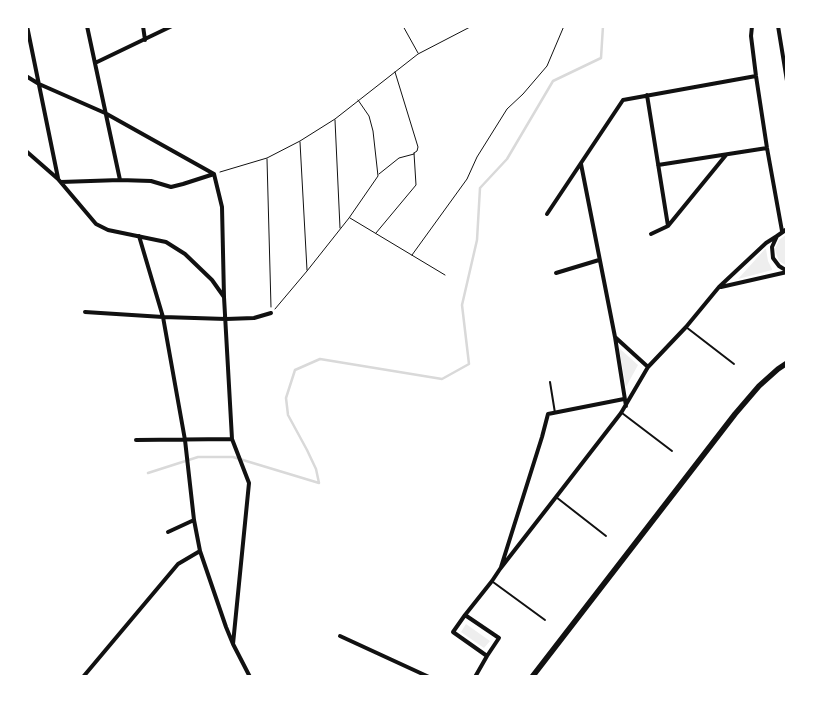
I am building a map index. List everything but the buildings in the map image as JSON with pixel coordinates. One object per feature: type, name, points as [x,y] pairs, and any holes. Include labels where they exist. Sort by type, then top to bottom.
[{"type":"main road","points":[[532,677],[735,414],[759,386],[787,363]]},
{"type":"street","points":[[27,26],[60,181]]},
{"type":"street","points":[[87,26],[120,180]]},
{"type":"street","points":[[143,26],[145,40]]},
{"type":"street","points":[[95,63],[172,26]]},
{"type":"street","points":[[487,656],[453,632],[621,413],[648,367],[686,327],[719,287],[766,243],[785,230],[767,148],[751,36],[752,26]]},
{"type":"street","points":[[778,26],[787,81]]},
{"type":"street","points":[[26,76],[39,84],[105,113],[214,174],[222,207],[224,297],[232,439],[249,483],[233,644]]},
{"type":"street","points":[[547,214],[623,100],[647,94],[756,76]]},
{"type":"street","points":[[647,94],[668,226]]},
{"type":"street","points":[[658,165],[767,148]]},
{"type":"street","points":[[26,152],[60,181],[96,224],[108,230],[166,242],[185,254],[212,280],[224,297]]},
{"type":"street","points":[[651,234],[668,226],[726,155]]},
{"type":"street","points":[[581,164],[615,337],[626,406]]},
{"type":"street","points":[[60,181],[151,181],[171,186],[214,174]]},
{"type":"street","points":[[139,236],[163,317],[185,440],[194,520],[200,551],[226,627],[250,677]]},
{"type":"street","points":[[777,236],[772,247],[773,258],[779,266],[787,271]]},
{"type":"street","points":[[556,273],[599,260]]},
{"type":"street","points":[[719,287],[787,271]]},
{"type":"street","points":[[84,312],[226,320],[254,318],[271,313]]},
{"type":"street","points":[[615,337],[648,367]]},
{"type":"street","points":[[500,569],[548,414],[624,399]]},
{"type":"street","points":[[136,440],[232,439]]},
{"type":"street","points":[[168,532],[194,520]]},
{"type":"street","points":[[83,677],[178,564],[200,551]]},
{"type":"street","points":[[465,616],[499,638],[475,677]]},
{"type":"street","points":[[340,636],[428,677]]},
{"type":"lane","points":[[686,327],[734,364]]},
{"type":"lane","points":[[550,382],[555,413]]},
{"type":"lane","points":[[621,413],[672,451]]},
{"type":"lane","points":[[556,498],[606,536]]},
{"type":"lane","points":[[492,581],[545,620]]},
{"type":"path","points":[[403,26],[418,54]]},
{"type":"path","points":[[214,174],[267,158],[300,141],[334,119],[418,54],[472,26]]},
{"type":"path","points":[[412,255],[467,179],[477,157],[506,109],[523,94],[547,66],[564,26]]},
{"type":"path","points":[[271,313],[349,218],[378,176],[399,158],[417,151],[418,148],[395,71]]},
{"type":"path","points":[[358,100],[368,116],[372,131],[378,176]]},
{"type":"path","points":[[334,119],[340,229]]},
{"type":"path","points":[[300,141],[308,270]]},
{"type":"path","points":[[376,233],[416,184],[414,153]]},
{"type":"path","points":[[267,158],[271,313]]},
{"type":"path","points":[[349,218],[445,275]]},
{"type":"shaded area","points":[[787,234],[787,266],[779,261],[775,249],[779,240]]},
{"type":"shaded area","points":[[765,249],[772,270],[738,279]]},
{"type":"shaded area","points":[[619,348],[638,365],[626,387]]},
{"type":"shaded area","points":[[466,624],[490,641],[484,648],[461,632]]},
{"type":"waterway","points":[[148,473],[198,457],[233,457],[319,483],[316,469],[288,415],[286,398],[295,370],[320,359],[442,379],[469,364],[462,305],[477,240],[480,188],[507,159],[553,81],[601,58],[603,26]]}]
